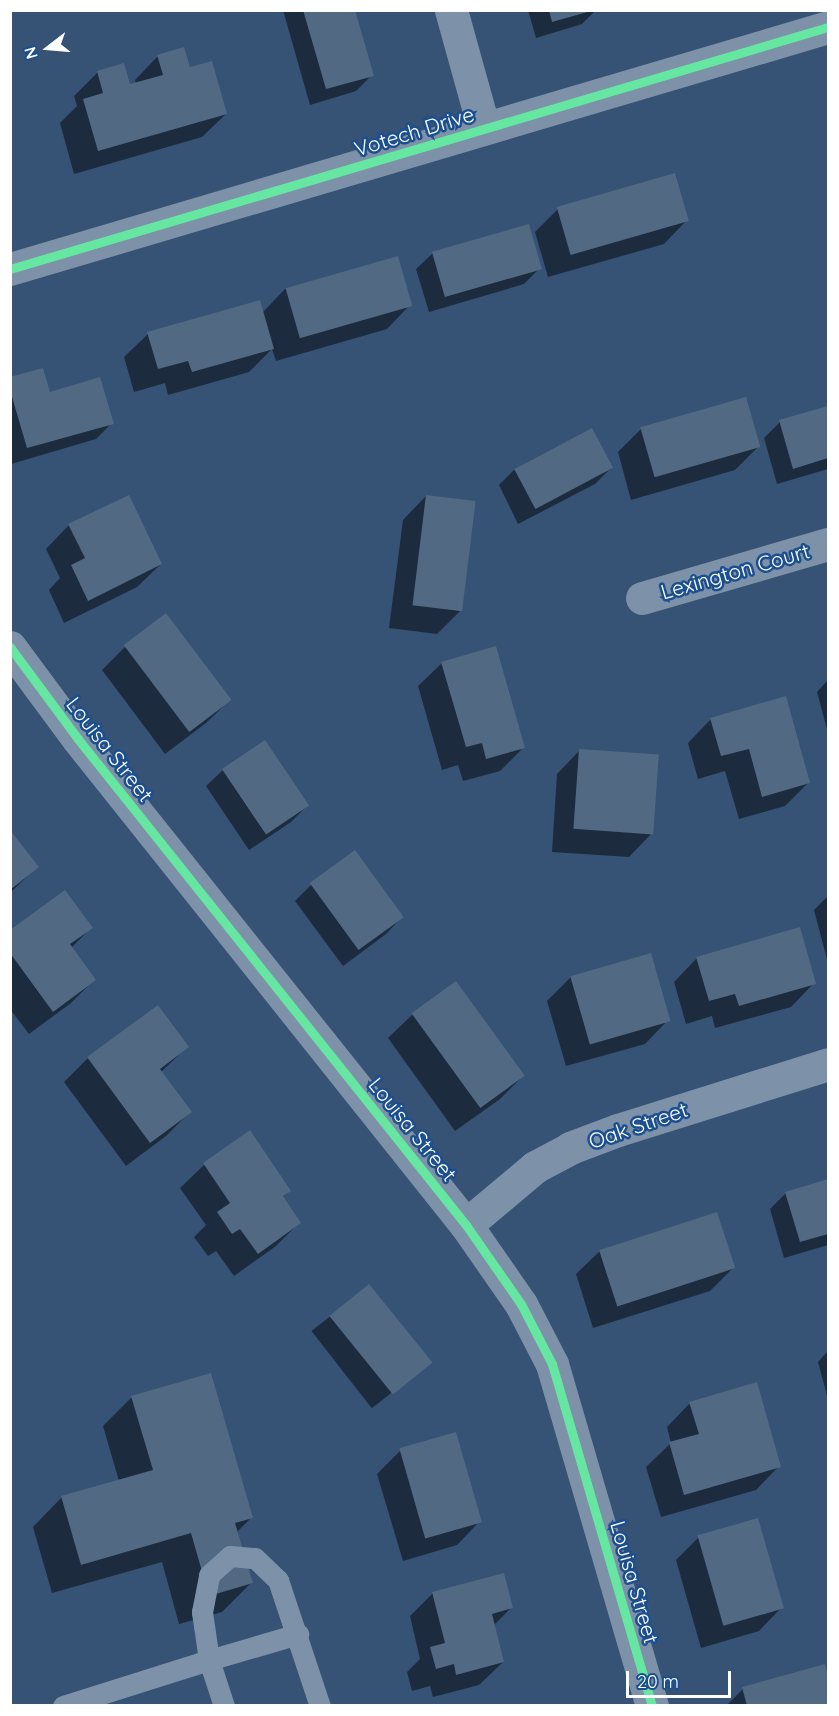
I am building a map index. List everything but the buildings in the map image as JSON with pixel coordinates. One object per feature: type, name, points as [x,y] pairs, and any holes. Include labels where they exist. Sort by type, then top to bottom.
[{"type":"street","points":[[451,10],[484,129]]},
{"type":"street","name":"Votech Drive","points":[[10,269],[828,27]]},
{"type":"street","name":"Lexington Court","points":[[642,598],[828,544]]},
{"type":"street","name":"Louisa Street","points":[[10,647],[78,739],[466,1225],[522,1304],[552,1364],[652,1706]]},
{"type":"street","name":"Oak Street","points":[[466,1225],[536,1167],[570,1148],[618,1130],[828,1064]]},
{"type":"lane","points":[[224,1706],[209,1660],[202,1612],[209,1575],[230,1556],[255,1558],[278,1580],[298,1634],[320,1706]]},
{"type":"lane","points":[[63,1706],[119,1697],[209,1660],[298,1634]]},
{"type":"cycle path","points":[[10,269],[828,27]]},
{"type":"cycle path","points":[[10,647],[78,739],[466,1225],[521,1304],[552,1364],[652,1706]]}]
